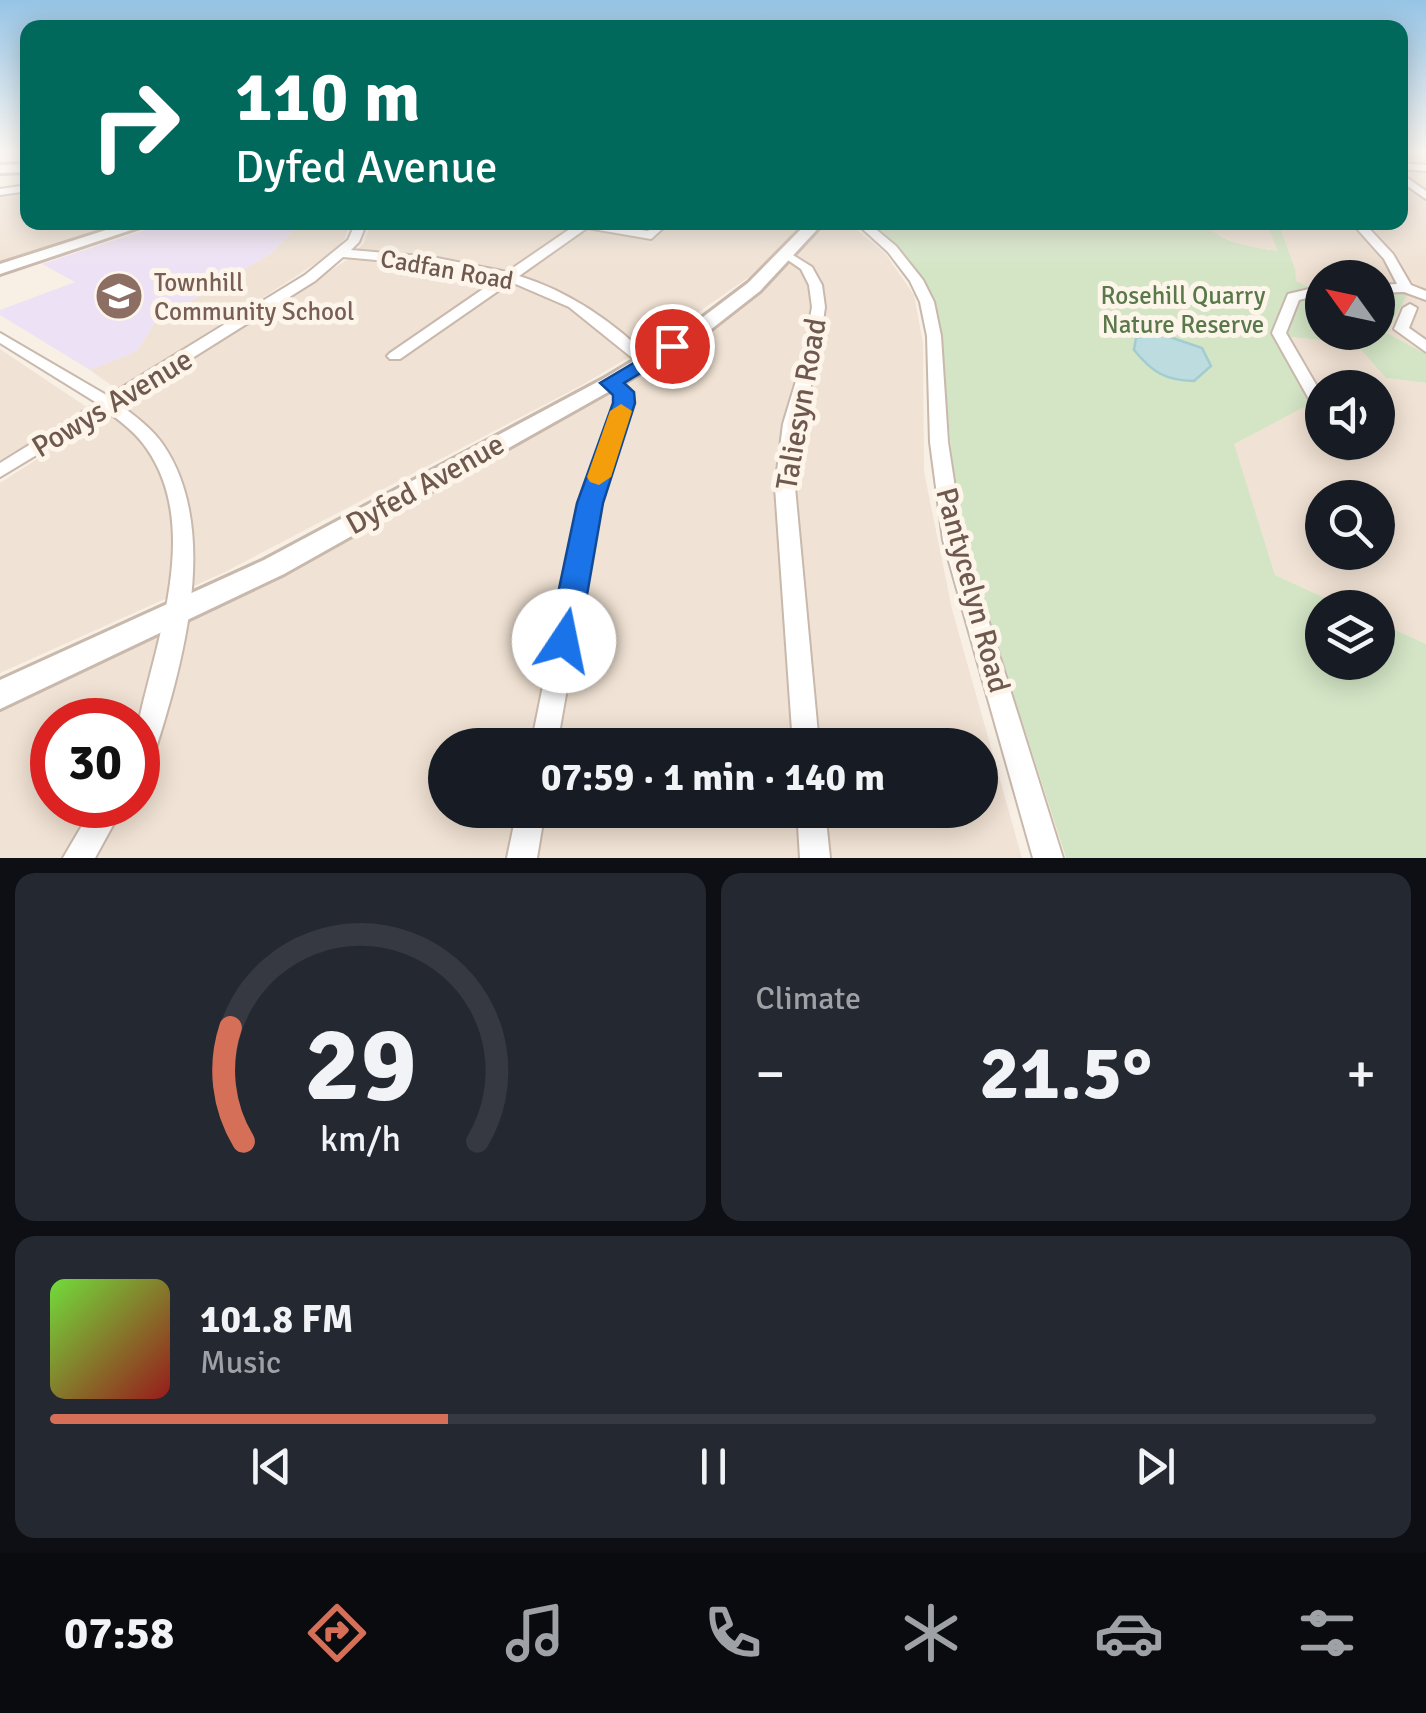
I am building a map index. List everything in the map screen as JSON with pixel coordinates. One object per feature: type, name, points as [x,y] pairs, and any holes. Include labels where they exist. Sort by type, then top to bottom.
[{"type":"street","points":[[0,270],[123,230]]},
{"type":"street","name":"Powys Avenue","points":[[0,471],[262,310],[342,253],[357,230]]},
{"type":"street","points":[[395,356],[577,230]]},
{"type":"street","points":[[624,230],[651,235],[657,230]]},
{"type":"street","name":"Dyfed Avenue","points":[[0,695],[274,566],[610,383],[698,330],[788,256],[811,230]]},
{"type":"street","name":"Pantycelyn Road","points":[[869,230],[892,250],[916,280],[927,302],[934,336],[944,484],[953,540],[1048,858]]},
{"type":"street","points":[[1364,230],[1389,257],[1414,296],[1401,328],[1426,347]]},
{"type":"street","name":"Cadfan Road","points":[[342,253],[416,260],[508,278],[577,306],[646,362]]},
{"type":"street","name":"Taliesyn Road","points":[[788,256],[800,260],[808,271],[820,308],[814,355],[792,423],[782,494],[804,728]]},
{"type":"street","points":[[1305,294],[1293,296],[1279,333],[1305,378]]},
{"type":"street","points":[[0,337],[110,406],[156,448],[178,494],[180,613],[156,698]]},
{"type":"street","points":[[547,728],[590,503],[624,403],[623,392],[610,383]]},
{"type":"street","points":[[78,858],[96,828]]},
{"type":"street","points":[[522,858],[528,828]]},
{"type":"street","points":[[812,828],[815,858]]},
{"type":"shaded area","points":[[1408,190],[1426,190],[1426,354],[1395,337],[1395,317],[1406,296],[1395,291],[1395,260],[1305,260],[1305,287],[1292,282],[1279,251],[1245,246],[1209,230],[1408,230]]},
{"type":"shaded area","points":[[20,191],[20,230],[113,230],[0,264],[0,194]]},
{"type":"shaded area","name":"Townhill Community School","points":[[146,230],[291,230],[270,254],[155,322],[137,351],[90,370],[0,315],[0,310],[75,282],[42,264]]},
{"type":"shaded area","points":[[291,230],[348,230],[333,252],[129,385],[115,388],[90,370],[137,351],[155,322],[270,254]]},
{"type":"shaded area","points":[[369,230],[795,230],[749,277],[655,342],[582,385],[225,572],[0,673],[0,483],[348,259],[364,243]]},
{"type":"shaded area","points":[[818,230],[857,230],[885,253],[914,295],[923,343],[924,472],[952,609],[985,728],[428,728],[428,828],[998,828],[998,773],[1022,858],[0,858],[0,711],[271,578],[607,395],[729,317],[790,263]]},
{"type":"shaded area","points":[[1272,335],[1305,338],[1305,350],[1362,350],[1379,370],[1305,370],[1305,395]]},
{"type":"shaded area","points":[[0,349],[88,408],[0,461]]},
{"type":"shaded area","points":[[1395,379],[1426,383],[1426,644],[1395,630],[1395,590],[1308,590],[1275,575],[1233,443],[1305,407],[1305,460],[1395,460]]},
{"type":"green space","name":"Rosehill Quarry Nature Reserve","points":[[874,230],[1210,230],[1247,246],[1278,251],[1269,230],[1281,230],[1296,281],[1305,286],[1305,338],[1273,335],[1305,395],[1305,407],[1234,444],[1275,575],[1308,590],[1305,680],[1395,680],[1395,630],[1426,644],[1426,858],[1066,858],[977,581],[954,479],[938,315],[923,281],[907,259]]},
{"type":"green space","points":[[1395,291],[1407,295],[1395,318]]},
{"type":"green space","points":[[1395,337],[1426,354],[1426,383],[1395,379],[1395,370],[1379,370],[1361,350],[1395,350]]},
{"type":"water","points":[[1158,333],[1202,348],[1211,366],[1194,381],[1160,374],[1134,350],[1136,338]]},
{"type":"slow traffic","points":[[599,477],[621,411]]},
{"type":"place","name":"Townhill Community School","points":[[119,296]]},
{"type":"route","points":[[564,641],[590,503],[624,403],[623,392],[610,383],[672,346]]}]
